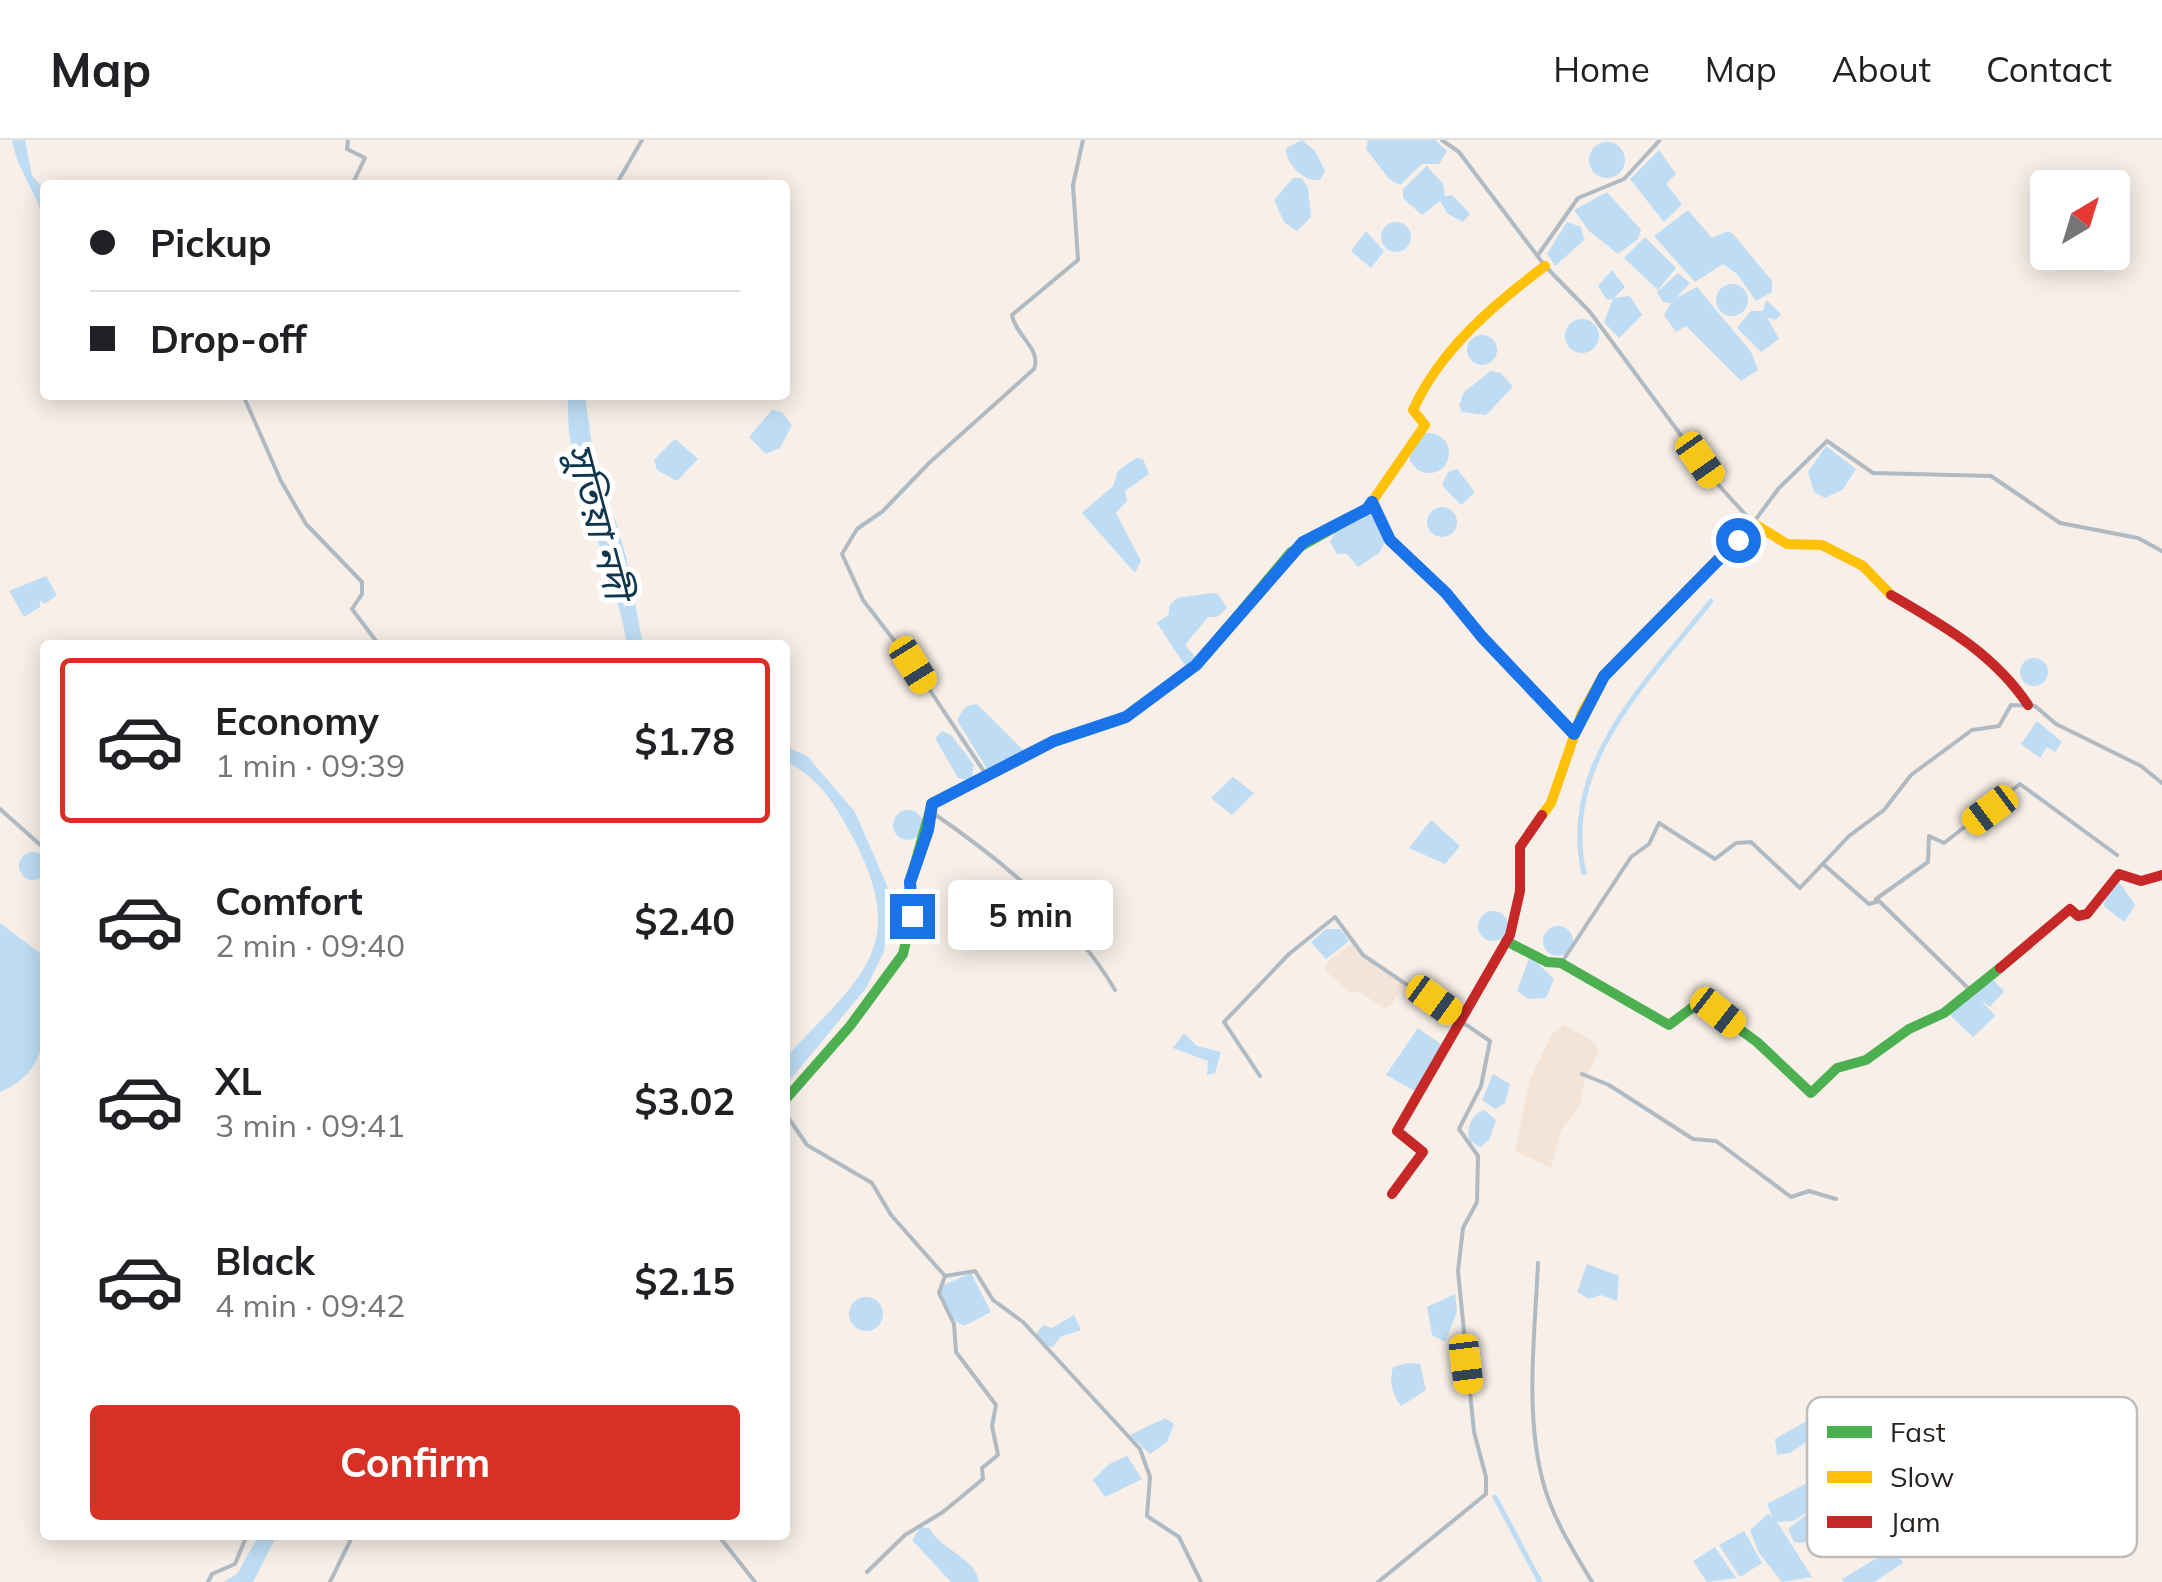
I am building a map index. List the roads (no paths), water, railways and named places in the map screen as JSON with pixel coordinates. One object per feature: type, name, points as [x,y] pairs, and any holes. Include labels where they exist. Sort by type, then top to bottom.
[{"type":"street","points":[[348,140],[347,149],[364,158],[354,180]]},
{"type":"street","points":[[619,180],[642,140]]},
{"type":"street","points":[[988,777],[913,665],[863,600],[842,554],[856,529],[883,511],[1034,370],[1034,353],[1012,322],[1012,315],[1078,260],[1074,174],[1083,140]]},
{"type":"street","points":[[1442,140],[1459,152],[1541,260],[1590,312],[1714,480],[1753,524],[1787,544],[1822,545],[1843,560],[1863,566],[1882,590],[1970,640],[2012,681],[2028,705],[2056,724],[2141,766],[2162,783]]},
{"type":"street","points":[[790,1094],[874,996],[902,954],[912,916],[910,882],[928,830],[932,804],[1054,741],[1126,717],[1196,665],[1303,542],[1367,509],[1425,425],[1414,410],[1417,398],[1450,354],[1541,260],[1578,198],[1624,179],[1660,140]]},
{"type":"street","points":[[245,400],[281,481],[306,524],[362,582],[362,594],[352,609],[374,640]]},
{"type":"street","points":[[1392,1194],[1423,1152],[1397,1131],[1506,941],[1520,892],[1520,846],[1551,803],[1574,734],[1604,676],[1753,524],[1779,488],[1826,442],[1873,473],[1991,476],[2060,523],[2138,538],[2162,551]]},
{"type":"street","points":[[1372,502],[1390,540],[1446,593],[1574,734]]},
{"type":"street","points":[[1561,964],[1584,934],[1630,856],[1648,844],[1659,822],[1715,859],[1739,842],[1751,842],[1798,888],[1849,836],[1884,810],[1911,775],[1972,730],[1998,726],[2010,705],[2028,705]]},
{"type":"street","points":[[1824,864],[1869,904],[1928,862],[1932,855],[1929,836],[1944,844],[2020,784],[2117,855]]},
{"type":"street","points":[[0,808],[40,845]]},
{"type":"street","points":[[929,810],[1016,876],[1088,949],[1115,990]]},
{"type":"street","points":[[1506,941],[1547,962],[1561,964],[1669,1025],[1697,1004],[1705,1004],[1756,1042],[1811,1094],[1837,1068],[1849,1069],[1868,1055],[1882,1052],[1906,1031],[1942,1014],[2070,909],[2078,916],[2087,914],[2119,874],[2141,880],[2162,875]]},
{"type":"street","points":[[1876,900],[1971,992]]},
{"type":"street","points":[[1260,1076],[1224,1022],[1289,954],[1335,917],[1363,955],[1490,1042],[1481,1086],[1459,1129],[1478,1156],[1477,1202],[1462,1228],[1458,1272],[1474,1432],[1487,1484],[1476,1505],[1378,1582]]},
{"type":"street","points":[[1582,1074],[1615,1088],[1693,1140],[1716,1140],[1791,1197],[1809,1192],[1836,1199]]},
{"type":"street","points":[[790,1120],[807,1145],[872,1183],[891,1215],[945,1276]]},
{"type":"street","points":[[1538,1263],[1534,1411],[1542,1479],[1566,1538],[1592,1582]]},
{"type":"street","points":[[945,1276],[974,1270],[993,1300],[1022,1322],[1140,1448],[1150,1477],[1147,1516],[1179,1537],[1201,1582]]},
{"type":"street","points":[[866,1572],[906,1535],[943,1512],[983,1479],[982,1468],[998,1455],[992,1426],[996,1405],[956,1352],[954,1324],[939,1293],[945,1276]]},
{"type":"street","points":[[208,1582],[212,1574],[235,1564],[245,1540]]},
{"type":"street","points":[[330,1582],[351,1540]]},
{"type":"street","points":[[722,1540],[754,1582]]},
{"type":"water","points":[[12,140],[25,140],[32,176],[40,185],[40,209],[39,205]]},
{"type":"water","points":[[1302,140],[1315,151],[1325,171],[1320,180],[1302,175],[1289,160],[1286,148]]},
{"type":"water","points":[[1368,140],[1435,140],[1447,151],[1439,164],[1422,164],[1400,185],[1389,179],[1366,149]]},
{"type":"water","points":[[1607,142],[1619,148],[1625,160],[1619,172],[1607,178],[1595,172],[1589,160],[1595,148]]},
{"type":"water","points":[[1659,150],[1676,174],[1666,184],[1682,204],[1664,222],[1630,179]]},
{"type":"water","points":[[1427,166],[1443,184],[1445,196],[1452,195],[1470,214],[1463,222],[1448,214],[1440,201],[1422,215],[1403,198],[1403,189]]},
{"type":"water","points":[[1293,178],[1302,178],[1308,188],[1311,217],[1297,231],[1284,222],[1274,200]]},
{"type":"water","points":[[1607,192],[1641,230],[1638,239],[1618,254],[1589,231],[1574,210]]},
{"type":"water","points":[[1688,210],[1712,238],[1728,231],[1734,235],[1772,281],[1772,292],[1756,301],[1737,274],[1723,264],[1695,282],[1654,236]]},
{"type":"water","points":[[1396,222],[1410,231],[1411,237],[1402,251],[1396,252],[1382,243],[1381,237],[1390,223]]},
{"type":"water","points":[[1567,222],[1581,227],[1584,240],[1555,266],[1547,254]]},
{"type":"water","points":[[1366,231],[1384,251],[1371,268],[1351,251]]},
{"type":"water","points":[[1645,237],[1676,268],[1658,290],[1624,258]]},
{"type":"water","points":[[1612,270],[1625,287],[1614,298],[1630,296],[1642,315],[1619,338],[1604,322],[1613,299],[1607,300],[1598,286]]},
{"type":"water","points":[[1678,273],[1690,283],[1676,298],[1697,287],[1751,352],[1758,370],[1741,381],[1686,326],[1676,332],[1664,315],[1671,303],[1663,302],[1657,292]]},
{"type":"water","points":[[1732,284],[1744,288],[1748,300],[1744,312],[1732,316],[1720,312],[1716,300],[1720,288]]},
{"type":"water","points":[[1766,300],[1781,314],[1776,320],[1767,317],[1779,339],[1761,352],[1737,328],[1751,311],[1763,311]]},
{"type":"water","points":[[1582,319],[1594,324],[1599,336],[1594,348],[1582,353],[1570,348],[1565,336],[1570,324]]},
{"type":"water","points":[[1482,335],[1493,339],[1497,350],[1493,361],[1482,365],[1471,361],[1467,350],[1471,339]]},
{"type":"water","points":[[1491,371],[1501,373],[1513,387],[1486,415],[1462,412],[1459,405],[1464,392]]},
{"type":"water","name":"সুতিয়া নদী","points":[[568,400],[586,400],[597,483],[616,522],[642,640],[626,640],[612,582],[581,491],[569,428]]},
{"type":"water","points":[[772,410],[782,412],[792,425],[780,448],[766,454],[749,437]]},
{"type":"water","points":[[1429,433],[1443,439],[1449,453],[1443,467],[1429,473],[1415,467],[1409,453],[1415,439]]},
{"type":"water","points":[[675,439],[698,459],[677,481],[657,470],[654,460]]},
{"type":"water","points":[[1826,446],[1856,469],[1843,489],[1825,498],[1814,492],[1808,472]]},
{"type":"water","points":[[1136,458],[1143,459],[1149,474],[1125,491],[1127,501],[1116,513],[1141,561],[1135,573],[1082,513],[1113,486],[1118,471]]},
{"type":"water","points":[[1457,469],[1475,492],[1461,505],[1442,485],[1448,472]]},
{"type":"water","points":[[1442,507],[1453,511],[1457,522],[1453,533],[1442,537],[1431,533],[1427,522],[1431,511]]},
{"type":"water","points":[[1369,511],[1385,542],[1379,553],[1358,567],[1347,554],[1337,554],[1330,542],[1337,528]]},
{"type":"water","points":[[46,576],[57,595],[45,604],[40,601],[40,607],[24,617],[9,591]]},
{"type":"water","points":[[1218,594],[1227,608],[1217,617],[1208,617],[1185,645],[1197,659],[1186,667],[1157,623],[1169,614],[1169,606],[1177,598]]},
{"type":"water","points":[[2034,658],[2044,662],[2048,672],[2044,682],[2034,686],[2024,682],[2020,672],[2024,662]]},
{"type":"water","points":[[975,704],[1026,753],[990,774],[957,720],[965,707]]},
{"type":"water","points":[[2037,721],[2062,742],[2055,752],[2047,747],[2040,758],[2021,744]]},
{"type":"water","points":[[942,731],[951,735],[974,765],[971,781],[958,778],[935,738]]},
{"type":"water","points":[[790,748],[807,756],[855,812],[891,895],[884,952],[866,988],[790,1080],[790,1053],[855,981],[869,958],[877,933],[877,905],[869,873],[851,834],[831,801],[790,764]]},
{"type":"water","points":[[1233,777],[1254,793],[1232,815],[1211,798]]},
{"type":"water","points":[[908,810],[919,814],[923,825],[919,836],[908,840],[897,836],[893,825],[897,814]]},
{"type":"water","points":[[1431,820],[1460,846],[1445,864],[1409,848]]},
{"type":"water","points":[[27,853],[39,853],[40,878],[27,879],[20,872],[20,860]]},
{"type":"water","points":[[2119,882],[2135,905],[2124,922],[2104,906],[2105,898]]},
{"type":"water","points":[[1493,911],[1504,915],[1508,926],[1504,937],[1493,941],[1482,937],[1478,926],[1482,915]]},
{"type":"water","points":[[0,923],[40,953],[40,1053],[19,1082],[0,1092]]},
{"type":"water","points":[[1558,926],[1572,935],[1573,941],[1564,955],[1558,956],[1544,947],[1543,941],[1552,927]]},
{"type":"water","points":[[1326,929],[1340,929],[1349,941],[1326,959],[1311,942]]},
{"type":"water","points":[[1530,956],[1554,979],[1546,998],[1529,999],[1517,991]]},
{"type":"water","points":[[1992,979],[2004,991],[1990,1007],[1981,1000],[1995,1016],[1973,1037],[1950,1015],[1953,1008]]},
{"type":"water","points":[[1418,1028],[1442,1045],[1415,1091],[1386,1075]]},
{"type":"water","points":[[1184,1033],[1197,1046],[1221,1052],[1215,1073],[1207,1075],[1208,1061],[1173,1048]]},
{"type":"water","points":[[1493,1074],[1510,1084],[1505,1103],[1495,1109],[1482,1100]]},
{"type":"water","points":[[1484,1110],[1496,1120],[1489,1140],[1480,1147],[1470,1141],[1468,1132],[1473,1118]]},
{"type":"water","points":[[1587,1264],[1619,1276],[1617,1301],[1601,1295],[1589,1299],[1577,1292]]},
{"type":"water","points":[[971,1273],[991,1312],[964,1326],[954,1320],[941,1293],[944,1285]]},
{"type":"water","points":[[1455,1294],[1457,1312],[1445,1342],[1432,1335],[1427,1307]]},
{"type":"water","points":[[866,1297],[878,1302],[883,1314],[878,1326],[866,1331],[854,1326],[849,1314],[854,1302]]},
{"type":"water","points":[[1074,1315],[1081,1330],[1060,1337],[1053,1347],[1046,1346],[1036,1334],[1043,1325],[1052,1328]]},
{"type":"water","points":[[1420,1364],[1426,1390],[1401,1406],[1392,1388],[1392,1372],[1393,1367]]},
{"type":"water","points":[[1165,1418],[1174,1424],[1167,1442],[1150,1454],[1130,1435]]},
{"type":"water","points":[[1807,1421],[1807,1442],[1790,1453],[1777,1455],[1775,1439]]},
{"type":"water","points":[[1127,1456],[1142,1479],[1105,1497],[1093,1480],[1109,1464]]},
{"type":"water","points":[[1807,1483],[1807,1512],[1793,1521],[1777,1522],[1812,1577],[1782,1582],[1759,1553],[1750,1530],[1768,1514],[1773,1518],[1767,1504]]},
{"type":"water","points":[[1807,1514],[1807,1540],[1794,1542],[1788,1529]]},
{"type":"water","points":[[921,1527],[929,1528],[965,1560],[979,1582],[951,1582],[912,1540]]},
{"type":"water","points":[[1744,1531],[1762,1563],[1740,1577],[1719,1545]]},
{"type":"water","points":[[256,1540],[274,1540],[253,1582],[224,1582],[237,1574]]},
{"type":"water","points":[[1715,1547],[1736,1578],[1707,1582],[1693,1561]]},
{"type":"water","points":[[1879,1557],[1899,1557],[1903,1563],[1874,1582],[1842,1579]]},
{"type":"waterway","points":[[1584,873],[1580,833],[1585,795],[1597,759],[1637,692],[1711,601]]},
{"type":"waterway","points":[[1495,1497],[1540,1582]]}]
